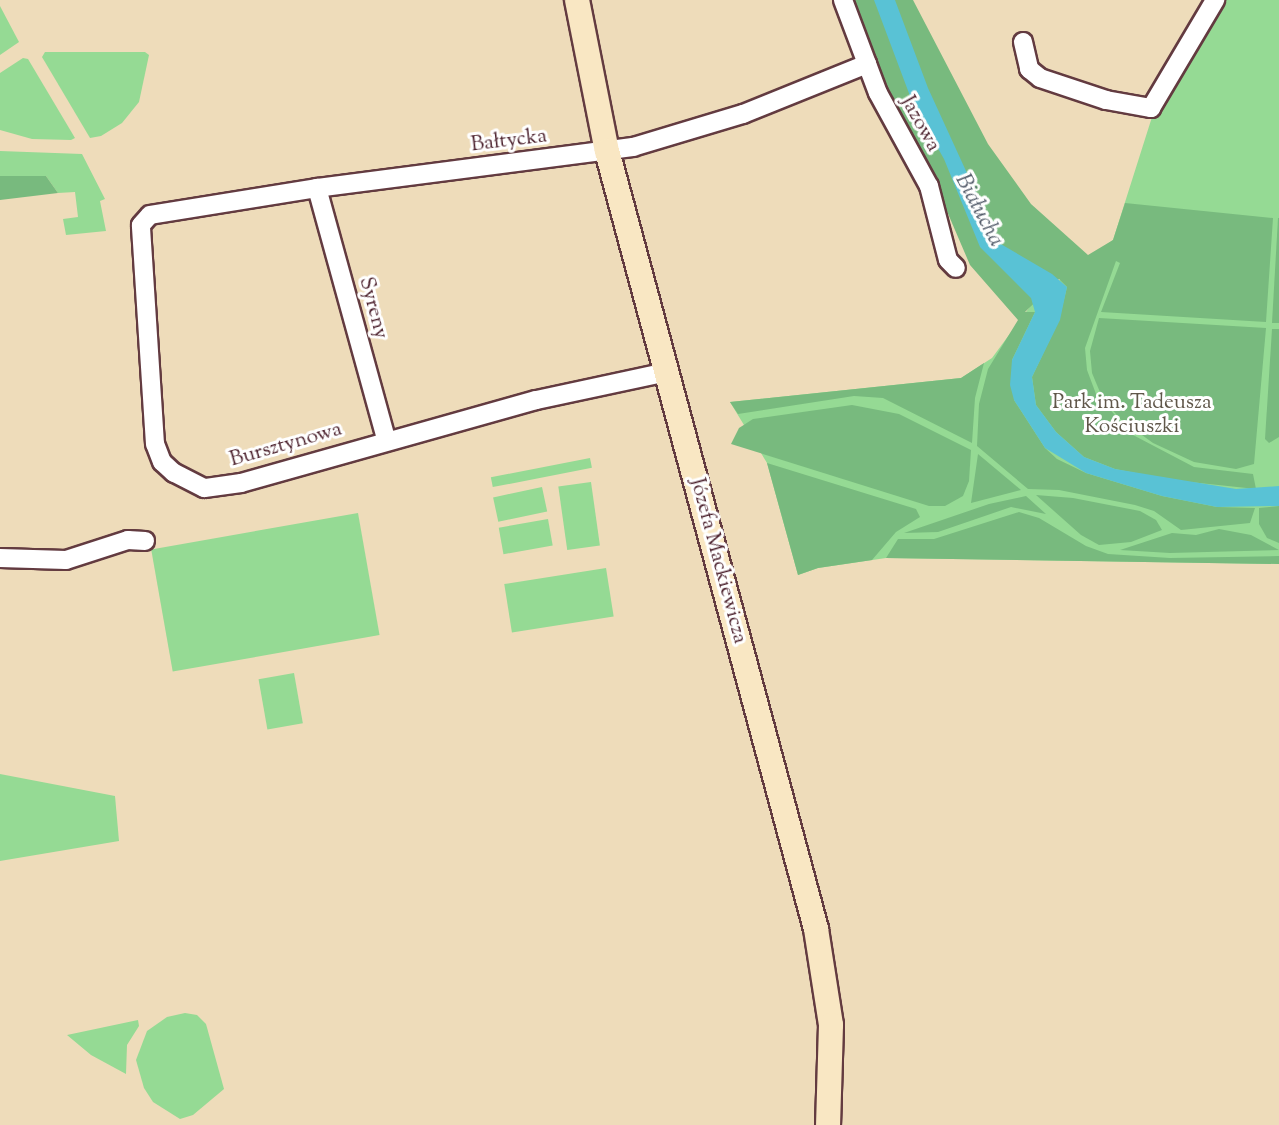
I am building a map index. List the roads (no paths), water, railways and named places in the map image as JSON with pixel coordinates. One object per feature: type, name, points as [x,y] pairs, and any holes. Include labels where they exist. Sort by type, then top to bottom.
[{"type":"street","name":"Józefa Mackiewicza","points":[[577,0],[607,151],[816,929],[831,1026],[828,1125]]},
{"type":"street","name":"Jazowa","points":[[843,0],[878,93],[929,186],[948,260],[956,268]]},
{"type":"street","points":[[1023,42],[1029,69],[1040,78],[1106,100],[1151,108],[1215,0]]},
{"type":"street","name":"Bałtycka","points":[[144,219],[317,188],[646,144],[743,114],[867,64]]},
{"type":"street","name":"Syreny","points":[[317,188],[386,439]]},
{"type":"street","name":"Bursztynowa","points":[[144,219],[140,236],[155,444],[162,462],[174,473],[204,488],[222,487],[386,439],[536,400],[666,372]]},
{"type":"street","points":[[0,558],[66,560],[128,540],[146,541]]},
{"type":"water","name":"Białucha","points":[[874,0],[895,0],[928,88],[999,243],[1052,274],[1067,287],[1060,320],[1032,377],[1036,405],[1056,432],[1084,457],[1115,469],[1236,489],[1279,486],[1279,506],[1217,507],[1162,496],[1086,473],[1045,448],[1014,400],[1010,385],[1012,360],[1035,312],[1031,298],[980,247],[944,159],[913,104]]},
{"type":"park label","name":"Park im. Tadeusza Kościuszki","points":[[1132,415]]}]
